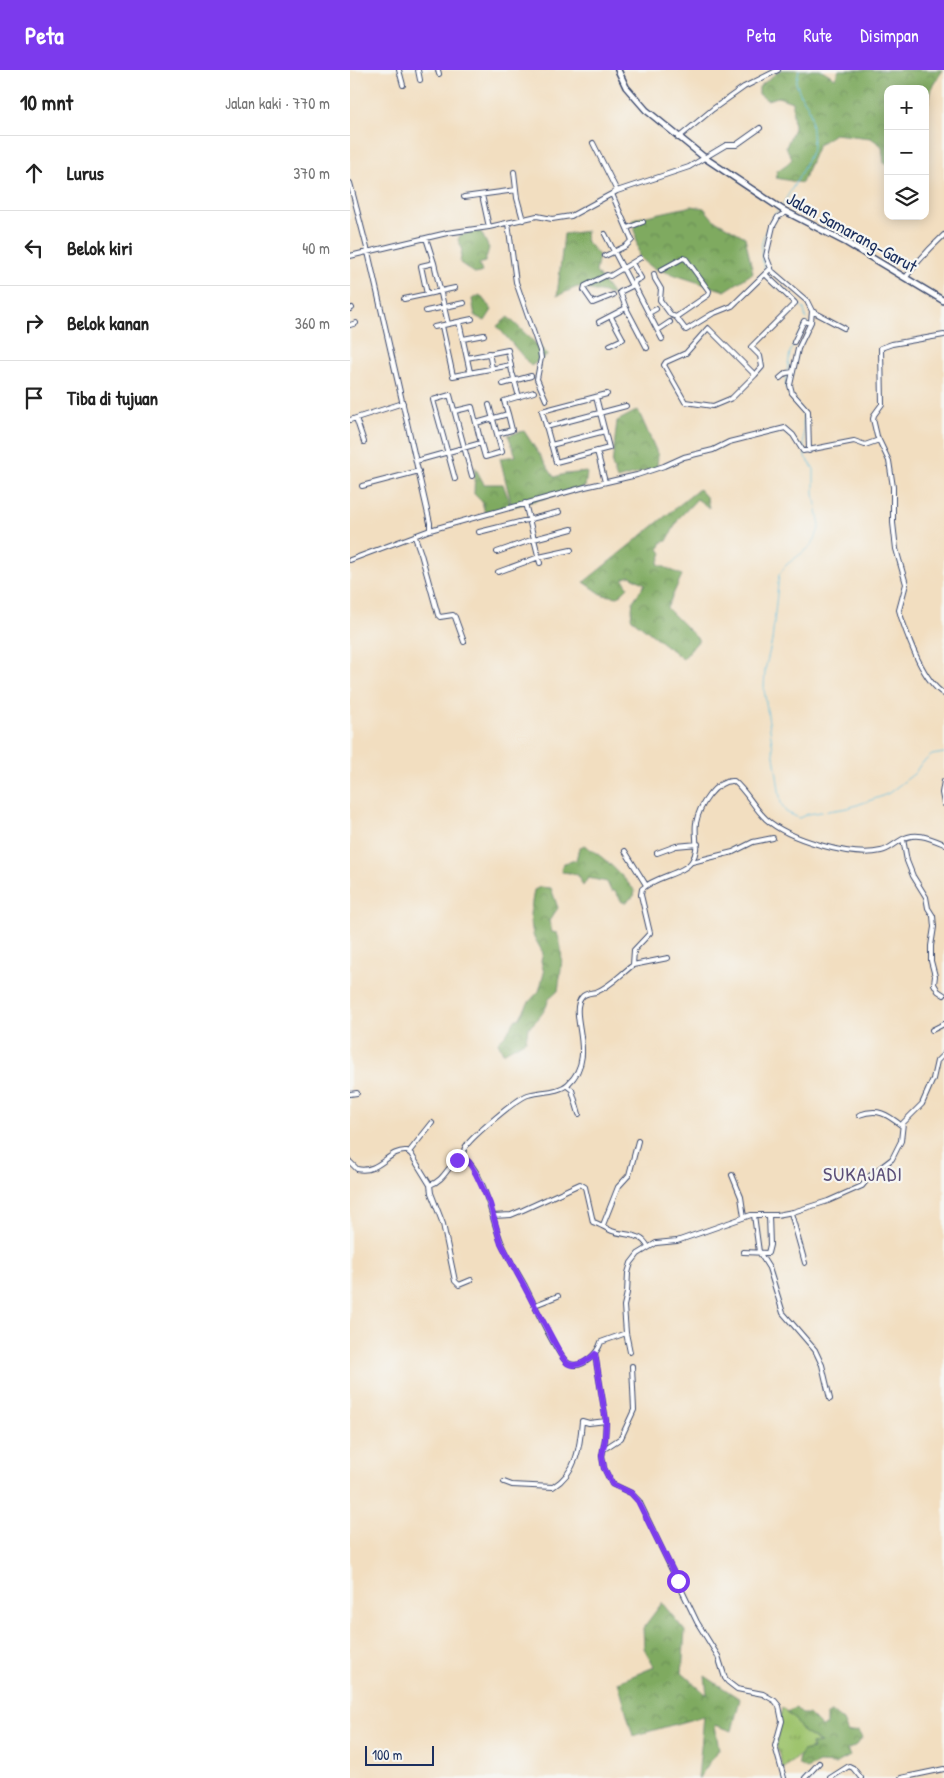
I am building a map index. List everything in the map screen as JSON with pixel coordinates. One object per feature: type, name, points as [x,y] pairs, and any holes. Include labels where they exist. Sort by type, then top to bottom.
[{"type":"main road","name":"Jalan Samarang-Garut","points":[[618,70],[626,87],[646,110],[678,138],[705,158],[785,211],[846,243],[944,301]]},
{"type":"street","points":[[399,70],[403,85]]},
{"type":"street","points":[[418,70],[420,80]]},
{"type":"street","points":[[678,138],[713,109],[744,87],[778,70]]},
{"type":"street","points":[[350,256],[447,233],[489,228],[537,216],[552,219],[571,216],[617,191],[688,166],[726,145],[737,144],[760,128]]},
{"type":"street","points":[[594,143],[617,191]]},
{"type":"street","points":[[514,172],[523,220]]},
{"type":"street","points":[[350,183],[352,202],[368,252],[428,508],[430,530]]},
{"type":"street","points":[[464,198],[516,190]]},
{"type":"street","points":[[605,256],[626,246],[632,240],[612,194]]},
{"type":"street","points":[[482,195],[489,228]]},
{"type":"street","points":[[785,211],[778,217],[773,226],[766,256],[770,269],[807,301],[812,311],[844,328]]},
{"type":"street","points":[[627,228],[643,222]]},
{"type":"street","points":[[508,223],[516,282],[540,351],[541,358],[536,379],[546,400]]},
{"type":"street","points":[[605,234],[613,252],[662,339]]},
{"type":"street","points":[[906,277],[919,260],[944,235]]},
{"type":"street","points":[[426,238],[434,263],[448,324]]},
{"type":"street","points":[[632,263],[641,278],[635,281],[633,285],[616,294],[593,303],[584,290],[585,286],[607,275],[610,276],[640,258]]},
{"type":"street","points":[[662,270],[683,258],[709,291],[708,295],[676,317]]},
{"type":"street","points":[[427,294],[420,266],[434,263]]},
{"type":"street","points":[[681,333],[712,314],[732,306],[770,269]]},
{"type":"street","points":[[654,274],[661,289],[660,300],[671,315],[676,317],[686,330]]},
{"type":"street","points":[[708,328],[686,352],[666,362],[664,366],[685,402],[713,406],[732,398],[762,367],[760,356],[751,347],[795,303],[766,274]]},
{"type":"street","points":[[404,299],[455,288]]},
{"type":"street","points":[[616,294],[626,308],[647,348]]},
{"type":"street","points":[[426,311],[464,303]]},
{"type":"street","points":[[599,322],[612,317],[626,308]]},
{"type":"street","points":[[649,313],[656,309]]},
{"type":"street","points":[[807,451],[808,411],[790,388],[790,373],[812,311]]},
{"type":"street","points":[[610,345],[623,339],[612,317]]},
{"type":"street","points":[[434,327],[472,319]]},
{"type":"street","points":[[459,322],[470,372]]},
{"type":"street","points":[[658,330],[670,322]]},
{"type":"street","points":[[794,342],[807,322]]},
{"type":"street","points":[[350,325],[356,323]]},
{"type":"street","points":[[703,324],[755,375]]},
{"type":"street","points":[[442,326],[453,376],[511,365]]},
{"type":"street","points":[[463,339],[484,335]]},
{"type":"street","points":[[944,335],[892,344],[881,348],[882,404],[873,419],[879,440],[889,461],[894,498],[893,524],[896,549],[906,584],[900,605],[900,618],[915,652],[934,687],[944,694]]},
{"type":"street","points":[[467,358],[508,350],[519,396]]},
{"type":"street","points":[[489,354],[492,368]]},
{"type":"street","points":[[780,378],[790,373]]},
{"type":"street","points":[[503,384],[531,376]]},
{"type":"street","points":[[497,434],[512,430],[504,400],[534,392]]},
{"type":"street","points":[[596,397],[609,448],[556,462],[542,411],[607,394]]},
{"type":"street","points":[[455,479],[433,400],[450,395],[472,476]]},
{"type":"street","points":[[350,420],[403,403]]},
{"type":"street","points":[[454,412],[472,407],[486,457],[502,452],[489,405]]},
{"type":"street","points":[[546,427],[626,406]]},
{"type":"street","points":[[476,422],[508,414]]},
{"type":"street","points":[[356,418],[364,442]]},
{"type":"street","points":[[350,560],[430,530],[664,466],[684,457],[713,450],[729,442],[785,428],[807,451]]},
{"type":"street","points":[[551,445],[605,431]]},
{"type":"street","points":[[807,451],[854,441],[865,445],[879,440]]},
{"type":"street","points":[[416,461],[481,443]]},
{"type":"street","points":[[597,451],[605,482]]},
{"type":"street","points":[[362,486],[419,471]]},
{"type":"street","points":[[525,503],[540,563]]},
{"type":"street","points":[[479,532],[559,512]]},
{"type":"street","points":[[497,552],[534,539],[572,529]]},
{"type":"street","points":[[415,537],[438,615],[440,617],[453,615],[455,617],[464,642]]},
{"type":"street","points":[[498,572],[539,557],[570,550]]},
{"type":"street","points":[[692,862],[698,844],[696,824],[700,812],[716,787],[729,780],[737,783],[768,821],[803,840],[850,852],[875,853],[885,850],[903,839],[919,836],[944,844]]},
{"type":"street","points":[[944,781],[942,793],[944,804]]},
{"type":"street","points":[[633,965],[634,950],[650,933],[641,896],[642,889],[646,885],[692,862],[733,852],[753,842],[773,838]]},
{"type":"street","points":[[903,839],[907,861],[913,876],[926,897],[928,908],[933,916],[931,961],[935,976],[934,984],[938,991],[944,995]]},
{"type":"street","points":[[657,853],[676,846],[698,844]]},
{"type":"street","points":[[625,851],[646,885]]},
{"type":"street","points":[[430,1184],[440,1180],[457,1160],[462,1157],[466,1146],[478,1133],[520,1099],[536,1092],[567,1086],[574,1078],[582,1056],[583,1044],[578,1012],[579,1001],[584,995],[607,986],[633,965],[668,958]]},
{"type":"street","points":[[932,1030],[944,1024]]},
{"type":"street","points":[[630,1352],[626,1333],[624,1306],[629,1270],[637,1256],[648,1247],[661,1242],[677,1241],[744,1217],[791,1213],[828,1201],[862,1186],[871,1175],[892,1159],[901,1141],[902,1126],[907,1118],[919,1109],[922,1104],[933,1079],[937,1061],[944,1054]]},
{"type":"street","points":[[567,1086],[573,1091],[579,1114]]},
{"type":"street","points":[[350,1094],[357,1093]]},
{"type":"street","points":[[859,1116],[876,1111],[902,1126]]},
{"type":"street","points":[[409,1152],[432,1123]]},
{"type":"street","points":[[602,1225],[618,1188],[628,1177],[638,1141]]},
{"type":"street","points":[[350,1162],[357,1170],[367,1170],[375,1168],[398,1152],[403,1150],[409,1152],[430,1184],[431,1194],[443,1224],[455,1281],[459,1285],[471,1280]]},
{"type":"street","points":[[462,1157],[469,1162],[476,1174],[494,1216],[500,1241],[556,1347],[569,1364],[585,1362],[595,1354],[601,1342],[626,1333]]},
{"type":"street","points":[[732,1175],[741,1197],[744,1217]]},
{"type":"street","points":[[494,1216],[511,1215],[580,1184],[586,1189],[592,1221],[612,1231],[639,1237],[648,1247]]},
{"type":"street","points":[[791,1213],[805,1263]]},
{"type":"street","points":[[754,1215],[759,1252],[769,1268],[783,1313],[806,1338],[818,1357],[830,1399]]},
{"type":"street","points":[[743,1252],[766,1254],[769,1250],[769,1215]]},
{"type":"street","points":[[535,1305],[558,1296]]},
{"type":"street","points":[[595,1354],[606,1421],[602,1460],[610,1482],[631,1493],[638,1501],[697,1622],[718,1656],[728,1682],[737,1688],[763,1694],[775,1700],[779,1706],[782,1721],[775,1746],[784,1778]]},
{"type":"street","points":[[604,1449],[621,1438],[634,1410],[632,1366]]},
{"type":"street","points":[[504,1482],[553,1487],[568,1474],[578,1454],[582,1421],[589,1423],[606,1421]]},
{"type":"street","points":[[805,1778],[819,1763]]},
{"type":"street","points":[[830,1778],[849,1766],[861,1778]]},
{"type":"street","points":[[901,1778],[944,1769]]},
{"type":"green space","points":[[780,70],[822,70],[835,78],[839,70],[943,70],[933,85],[929,100],[929,85],[884,85],[884,163],[882,146],[871,138],[834,134],[818,145],[802,183],[776,178],[777,171],[792,159],[786,147],[794,128],[792,102],[778,97],[767,100],[759,94],[759,87]]},
{"type":"green space","points":[[692,206],[704,208],[713,219],[745,237],[753,273],[725,291],[653,268],[639,257],[633,219]]},
{"type":"green space","points":[[472,231],[481,232],[489,248],[485,262],[479,264],[482,272],[476,274],[460,263],[462,248],[458,240],[460,235]]},
{"type":"green space","points":[[587,231],[585,240],[599,255],[596,272],[613,295],[577,287],[557,296],[564,234]]},
{"type":"green space","points":[[480,295],[492,310],[485,321],[475,316],[472,299]]},
{"type":"green space","points":[[508,317],[548,355],[531,366],[497,326]]},
{"type":"green space","points":[[638,410],[658,455],[657,468],[617,479],[612,465],[617,421]]},
{"type":"green space","points":[[524,431],[554,477],[587,472],[585,487],[512,507],[500,458],[516,456],[508,435]]},
{"type":"green space","points":[[475,467],[484,484],[503,484],[511,506],[485,513],[482,502],[474,494]]},
{"type":"green space","points":[[699,489],[707,498],[709,508],[697,499],[679,518],[667,541],[662,542],[659,549],[662,553],[658,564],[682,575],[667,608],[699,640],[683,659],[631,618],[633,601],[645,584],[630,576],[623,579],[628,587],[618,597],[603,595],[584,582]]},
{"type":"green space","points":[[584,845],[606,860],[617,871],[635,891],[634,896],[626,902],[622,902],[615,891],[611,891],[607,882],[588,878],[583,886],[577,874],[562,872],[561,869],[564,863],[576,860],[579,848]]},
{"type":"green space","points":[[540,887],[551,888],[558,908],[549,921],[552,932],[557,933],[561,948],[562,962],[558,991],[548,1000],[544,1011],[528,1028],[526,1040],[503,1053],[498,1042],[516,1019],[519,1019],[528,1003],[539,991],[544,973],[541,961],[543,953],[533,935],[530,914],[534,890]]},
{"type":"green space","points":[[662,1603],[685,1631],[682,1673],[707,1695],[705,1676],[740,1699],[732,1731],[715,1725],[719,1749],[699,1778],[704,1716],[633,1736],[618,1682],[654,1667],[644,1648],[643,1628]]},
{"type":"green space","points":[[782,1707],[789,1715],[793,1716],[803,1732],[820,1743],[811,1744],[812,1748],[783,1769],[776,1744]]},
{"type":"green space","points":[[796,1708],[802,1714],[809,1714],[822,1727],[826,1726],[826,1716],[832,1712],[843,1721],[848,1733],[858,1731],[862,1738],[857,1745],[847,1750],[850,1756],[835,1764],[819,1763],[807,1769],[799,1765],[798,1760],[802,1751],[813,1749],[811,1744],[821,1743],[803,1732],[794,1718],[786,1712]]},
{"type":"waterway","points":[[781,207],[799,177],[813,148],[811,116],[796,83],[799,70]]},
{"type":"waterway","points":[[766,270],[761,254],[763,239],[769,224],[778,210]]},
{"type":"waterway","points":[[782,288],[804,309],[806,319]]},
{"type":"waterway","points":[[787,372],[790,352],[806,323]]},
{"type":"waterway","points":[[786,376],[786,389],[803,413],[804,449]]},
{"type":"waterway","points":[[805,453],[805,457],[814,469],[814,494],[820,526],[810,547],[786,565],[779,575],[772,641],[765,670],[764,689],[781,803],[786,812],[799,818],[808,814],[848,808],[889,793],[915,773],[920,765],[932,755],[944,753]]},
{"type":"district","name":"SUKAJADI","points":[[863,1173]]},
{"type":"route","points":[[457,1160],[462,1157],[466,1159],[476,1174],[490,1204],[500,1241],[561,1355],[569,1364],[573,1365],[587,1361],[595,1354],[606,1421],[602,1456],[604,1468],[612,1484],[631,1493],[638,1501],[678,1581]]}]
